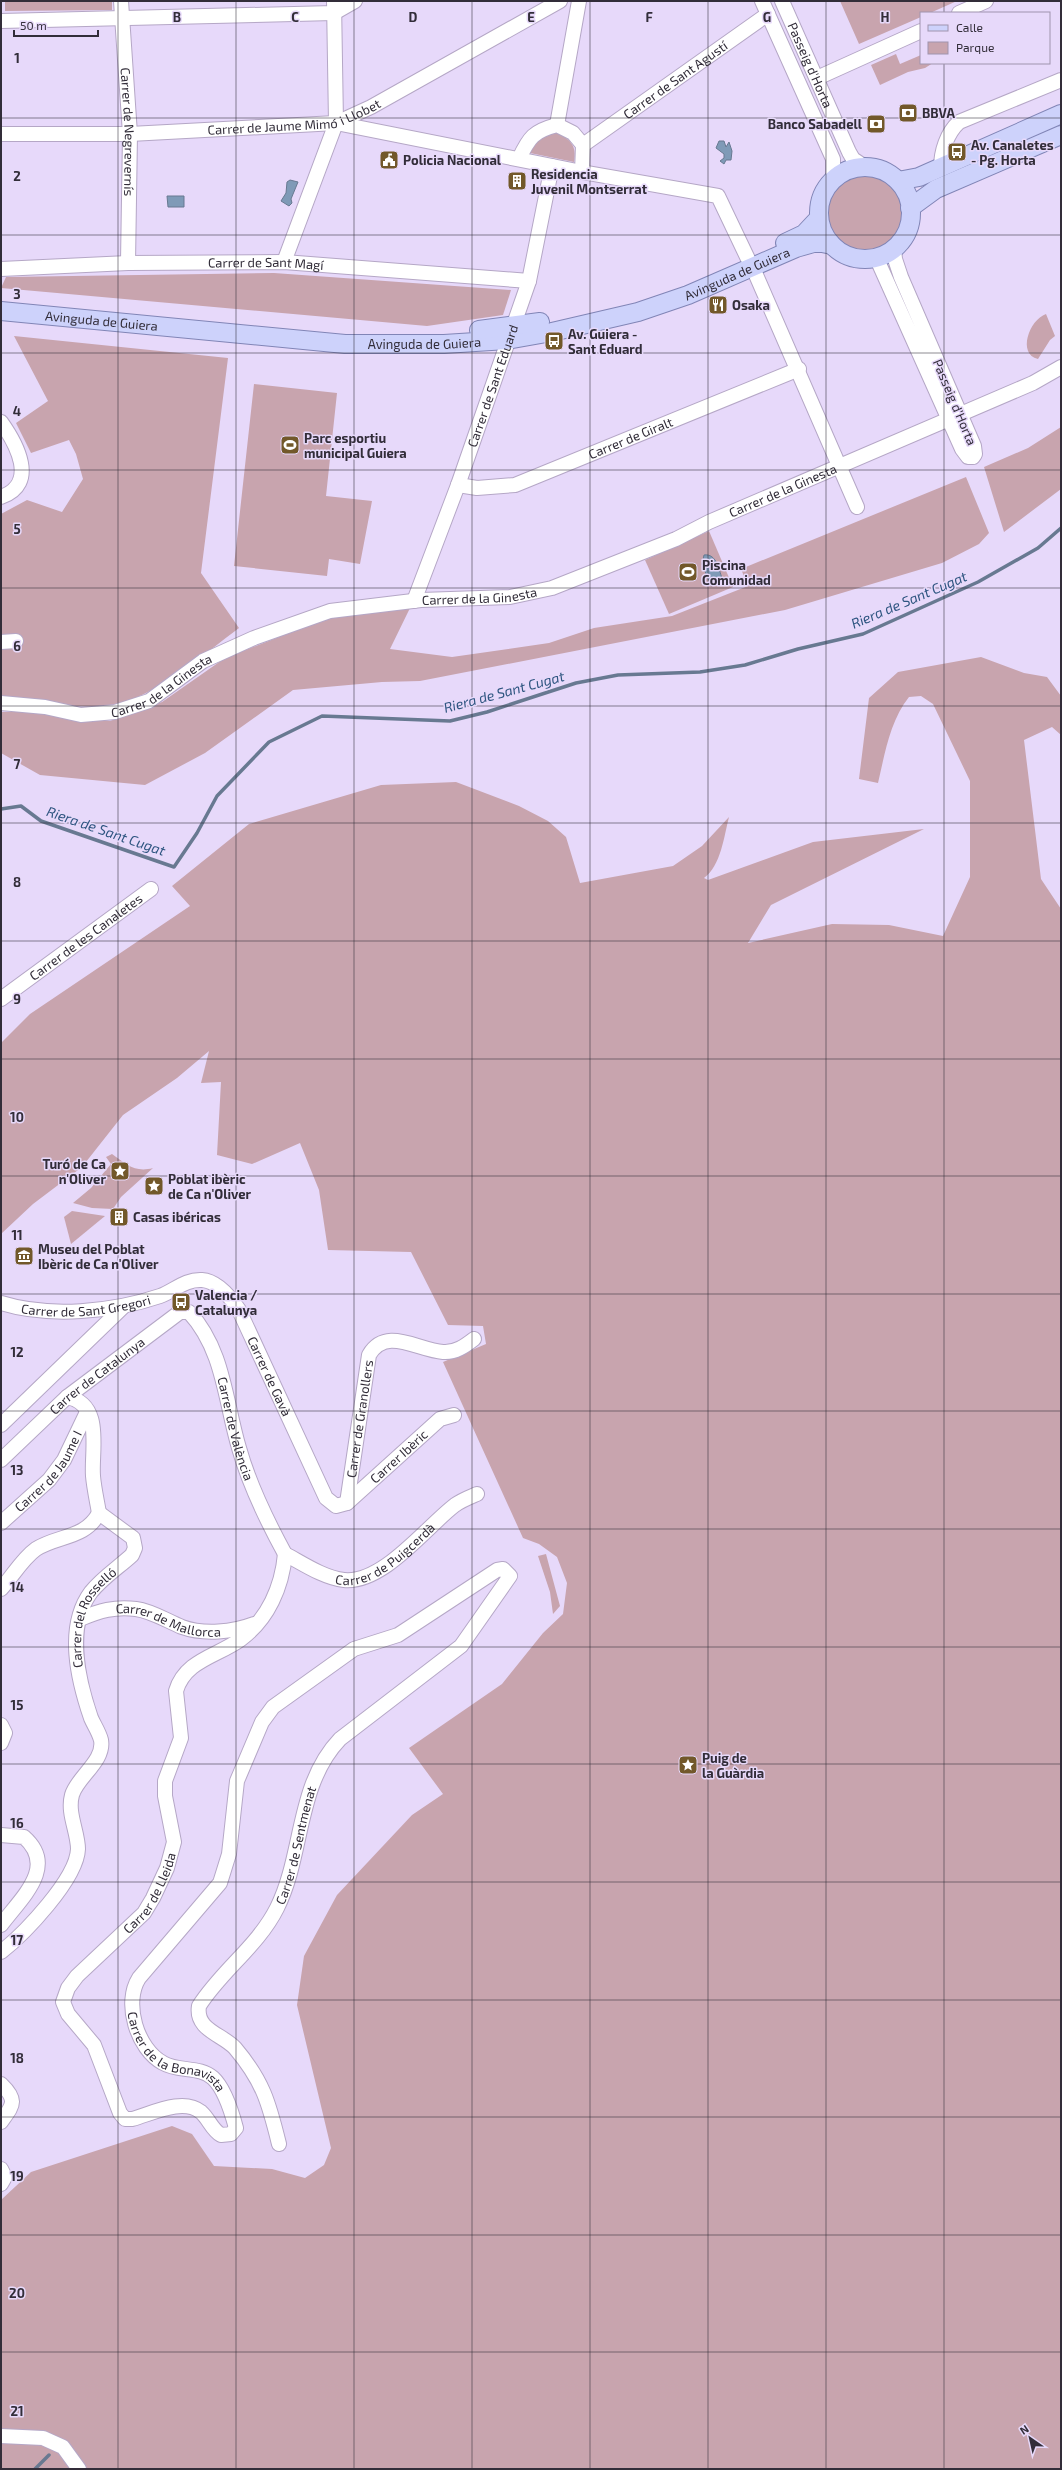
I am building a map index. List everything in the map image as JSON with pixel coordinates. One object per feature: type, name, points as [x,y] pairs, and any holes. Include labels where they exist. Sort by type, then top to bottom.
[{"type":"main road","points":[[898,181],[919,177],[941,168],[1061,114]]},
{"type":"main road","points":[[910,208],[936,189],[1061,135]]},
{"type":"main road","points":[[865,167],[886,172],[898,181],[908,197],[910,208],[907,230],[894,248],[876,257],[852,257],[832,245],[824,234],[819,218],[821,198],[833,179],[843,172],[865,167]]},
{"type":"main road","name":"Avinguda de Guiera","points":[[751,264],[804,234],[819,218]]},
{"type":"main road","name":"Avinguda de Guiera","points":[[1,311],[345,344],[444,344],[510,333],[633,302],[817,242],[832,245]]},
{"type":"main road","name":"Avinguda de Guiera","points":[[1,302],[345,334],[510,333]]},
{"type":"street","name":"Carrer de Negrevernís","points":[[121,1],[130,134],[128,264]]},
{"type":"street","points":[[1,21],[121,18],[334,7],[355,1]]},
{"type":"street","name":"Carrer de Jaume Mimó i Llobet","points":[[1,134],[130,134],[336,123],[372,107],[560,1]]},
{"type":"street","points":[[557,125],[579,1]]},
{"type":"street","name":"Passeig d'Horta","points":[[762,1],[833,159],[833,179]]},
{"type":"street","name":"Passeig d'Horta","points":[[782,1],[849,152],[853,159],[865,167]]},
{"type":"street","points":[[962,12],[986,1]]},
{"type":"street","points":[[284,262],[336,123],[334,7]]},
{"type":"street","name":"Carrer de Sant Agustí","points":[[583,145],[768,14]]},
{"type":"street","points":[[817,78],[920,31]]},
{"type":"street","points":[[941,168],[941,159],[951,130],[959,122],[1061,80]]},
{"type":"street","points":[[336,123],[582,172],[718,196],[751,264],[798,369],[857,507]]},
{"type":"street","points":[[519,159],[528,140],[541,129],[557,125],[573,133],[583,145],[582,172]]},
{"type":"street","name":"Carrer de Sant Eduard","points":[[414,601],[458,485],[529,281],[552,166]]},
{"type":"street","name":"Passeig d'Horta","points":[[894,248],[897,268],[954,415]]},
{"type":"street","name":"Passeig d'Horta","points":[[876,257],[954,415]]},
{"type":"street","name":"Carrer de Sant Magí","points":[[1,270],[128,264],[284,262],[529,281]]},
{"type":"street","name":"Carrer de la Ginesta","points":[[1,703],[45,707],[81,715],[115,712],[148,701],[203,661],[254,638],[330,611],[414,601],[510,597],[552,588],[676,539],[709,522],[840,467],[954,415],[1033,383],[1061,367]]},
{"type":"street","name":"Carrer de Giralt","points":[[458,485],[477,488],[515,485],[798,369]]},
{"type":"street","points":[[1,422],[15,442],[22,460],[20,480],[8,494],[1,497]]},
{"type":"street","points":[[1,642],[16,641]]},
{"type":"street","name":"Carrer de les Canaletes","points":[[1,1000],[151,889]]},
{"type":"street","name":"Carrer de Gavà","points":[[169,1292],[185,1282],[203,1280],[220,1288],[232,1300],[239,1310],[326,1498],[336,1506],[347,1503]]},
{"type":"street","points":[[169,1292],[180,1312]]},
{"type":"street","name":"Carrer de Sant Gregori","points":[[1,1303],[15,1307],[42,1310],[123,1307],[169,1292]]},
{"type":"street","points":[[1,1425],[123,1307]]},
{"type":"street","name":"Carrer de Catalunya","points":[[1,1460],[67,1398],[180,1312]]},
{"type":"street","name":"Carrer de València","points":[[180,1312],[189,1312],[211,1343],[239,1448],[249,1478],[285,1554]]},
{"type":"street","name":"Carrer de Granollers","points":[[347,1503],[369,1355],[372,1348],[381,1341],[394,1340],[444,1352],[460,1349],[474,1339]]},
{"type":"street","points":[[1,1589],[36,1549],[86,1529],[94,1522],[99,1513],[93,1475],[95,1432],[88,1412],[80,1402],[67,1398]]},
{"type":"street","points":[[1,1410],[25,1401]]},
{"type":"street","name":"Carrer de Jaume I","points":[[1,1523],[56,1470],[64,1460],[88,1412]]},
{"type":"street","name":"Carrer Ibèric","points":[[347,1503],[440,1419],[454,1415]]},
{"type":"street","name":"Carrer de Puigcerdà","points":[[285,1554],[341,1579],[360,1578],[374,1573],[456,1504],[477,1494]]},
{"type":"street","name":"Carrer del Rosselló","points":[[1,1952],[24,1932],[43,1910],[72,1869],[77,1854],[71,1810],[72,1796],[98,1754],[101,1741],[91,1718],[78,1665],[76,1642],[80,1619],[85,1602],[92,1591],[132,1555],[135,1548],[133,1538],[99,1513]]},
{"type":"street","name":"Carrer de Lleida","points":[[230,2134],[226,2136],[217,2133],[201,2112],[188,2106],[175,2107],[132,2119],[125,2119],[120,2112],[94,2045],[68,2014],[62,2002],[68,1988],[77,1976],[144,1913],[167,1868],[174,1842],[164,1791],[165,1781],[180,1742],[176,1691],[183,1676],[209,1655],[241,1639],[258,1622],[271,1604],[278,1589],[283,1572],[285,1554]]},
{"type":"street","name":"Carrer de la Bonavista","points":[[230,2134],[236,2128],[217,2084],[206,2074],[171,2067],[156,2058],[144,2043],[134,2016],[131,1997],[139,1978],[220,1883],[229,1854],[237,1781],[262,1722],[282,1699],[354,1650],[398,1635],[497,1570],[503,1569],[509,1574]]},
{"type":"street","name":"Carrer de Sentmenat","points":[[279,2144],[267,2096],[251,2069],[234,2046],[202,2023],[198,2012],[199,2006],[252,1944],[278,1906],[310,1790],[323,1760],[340,1739],[461,1646],[509,1579],[509,1574]]},
{"type":"street","name":"Carrer de Mallorca","points":[[80,1619],[104,1609],[127,1608],[143,1610],[183,1627],[206,1631],[244,1628],[258,1622]]},
{"type":"street","points":[[1,1725],[5,1733],[1,1743]]},
{"type":"street","points":[[1,1835],[24,1837],[36,1850],[39,1865],[32,1884],[1,1924]]},
{"type":"street","points":[[1,2084],[12,2099],[12,2108],[1,2122]]},
{"type":"street","points":[[1,2169],[5,2177],[1,2184]]},
{"type":"street","points":[[1,2436],[43,2438],[64,2447],[79,2469]]},
{"type":"green space","points":[[5,1],[112,1],[112,10],[5,11]]},
{"type":"green space","points":[[840,1],[957,1],[932,12],[920,12],[920,17],[859,44]]},
{"type":"green space","points":[[896,54],[900,64],[920,55],[920,64],[931,64],[925,68],[908,72],[880,85],[871,65]]},
{"type":"green space","points":[[554,132],[564,137],[571,143],[575,156],[574,162],[530,153],[536,139]]},
{"type":"green space","points":[[865,176],[879,179],[891,187],[899,199],[902,213],[899,227],[891,239],[879,247],[865,250],[851,247],[839,239],[831,227],[828,213],[831,199],[839,187],[851,179]]},
{"type":"green space","points":[[274,273],[511,290],[503,315],[427,326],[1,288],[6,277]]},
{"type":"green space","points":[[1046,314],[1055,336],[1050,340],[1038,359],[1032,356],[1028,351],[1028,337],[1030,330],[1035,323],[1040,317]]},
{"type":"green space","points":[[14,336],[228,358],[201,573],[239,628],[178,674],[143,694],[126,701],[110,705],[83,706],[1,700],[1,514],[27,500],[62,512],[83,479],[76,454],[69,440],[31,453],[16,423],[48,401]]},
{"type":"green space","name":"Parc esportiu municipal Guiera","points":[[254,384],[337,393],[326,496],[372,501],[360,564],[329,559],[327,576],[234,566]]},
{"type":"green space","points":[[1061,427],[1061,489],[1004,532],[984,467],[1028,448]]},
{"type":"green space","points":[[966,477],[989,533],[979,544],[942,563],[785,610],[420,681],[382,682],[293,690],[205,753],[145,785],[40,775],[1,753],[1,712],[24,712],[110,721],[162,702],[225,658],[327,618],[410,608],[390,649],[452,657],[549,643],[594,628],[672,616],[748,586],[741,569]]},
{"type":"green space","name":"Piscina Comunidad","points":[[709,531],[733,587],[669,614],[645,560]]},
{"type":"green space","points":[[981,657],[1024,673],[1047,677],[1061,696],[1061,735],[1052,727],[1024,740],[1041,879],[1061,909],[1061,2469],[1,2469],[1,2200],[31,2172],[172,2126],[192,2134],[214,2166],[272,2169],[305,2178],[324,2165],[331,2148],[297,2005],[304,1956],[337,1895],[412,1815],[443,1794],[409,1748],[502,1684],[543,1633],[563,1614],[567,1583],[557,1557],[539,1544],[523,1538],[443,1362],[486,1344],[483,1326],[448,1325],[411,1252],[328,1250],[319,1190],[300,1143],[252,1164],[217,1155],[221,1082],[201,1083],[209,1051],[177,1078],[123,1115],[82,1167],[33,1204],[1,1234],[1,1043],[30,1014],[190,906],[172,886],[249,824],[381,785],[456,782],[519,806],[548,821],[566,837],[580,883],[673,866],[702,846],[729,817],[718,858],[710,873],[704,878],[708,880],[813,842],[924,829],[771,905],[748,943],[832,924],[889,925],[943,936],[970,877],[970,781],[933,704],[921,696],[909,697],[897,716],[889,738],[878,783],[859,779],[869,698],[898,672]]},
{"type":"green space","points":[[112,1154],[131,1167],[141,1169],[153,1168],[121,1197],[113,1209],[92,1208],[73,1203],[91,1188],[111,1164],[106,1157]]},
{"type":"green space","points":[[72,1211],[105,1216],[71,1244],[64,1217]]},
{"type":"green space","points":[[546,1554],[560,1606],[553,1614],[550,1592],[538,1556]]},
{"type":"water","points":[[719,141],[724,141],[726,147],[729,142],[732,151],[731,160],[726,160],[724,164],[720,161],[724,158],[724,154],[716,148]]},
{"type":"water","points":[[290,180],[298,182],[291,199],[292,203],[289,206],[281,201],[286,193],[287,182]]},
{"type":"water","points":[[167,196],[184,196],[184,207],[168,207]]},
{"type":"water","points":[[704,555],[708,555],[715,560],[723,581],[711,586],[702,564]]},
{"type":"waterway","name":"Riera de Sant Cugat","points":[[1,809],[21,806],[41,821],[174,867],[197,833],[217,796],[269,742],[322,716],[450,721],[487,712],[576,683],[618,675],[700,672],[745,665],[798,649],[863,634],[978,582],[1038,548],[1061,528]]},
{"type":"waterway","points":[[35,2469],[49,2455]]},
{"type":"place","name":"BBVA","points":[[908,113]]},
{"type":"place","name":"Banco Sabadell","points":[[876,124]]},
{"type":"place","name":"Av. Canaletes - Pg. Horta","points":[[957,152]]},
{"type":"place","name":"Policia Nacional","points":[[389,160]]},
{"type":"place","name":"Residencia Juvenil Montserrat","points":[[517,181]]},
{"type":"place","name":"Osaka","points":[[718,305]]},
{"type":"place","name":"Av. Guiera - Sant Eduard","points":[[554,341]]},
{"type":"place","name":"Parc esportiu municipal Guiera","points":[[290,445]]},
{"type":"place","name":"Piscina Comunidad","points":[[688,572]]},
{"type":"place","name":"Turó de Ca n'Oliver","points":[[120,1171]]},
{"type":"place","name":"Poblat ibèric de Ca n'Oliver","points":[[154,1186]]},
{"type":"place","name":"Casas ibéricas","points":[[119,1217]]},
{"type":"place","name":"Museu del Poblat Ibèric de Ca n'Oliver","points":[[24,1256]]},
{"type":"place","name":"Valencia / Catalunya","points":[[181,1302]]},
{"type":"place","name":"Puig de la Guàrdia","points":[[688,1765]]}]
